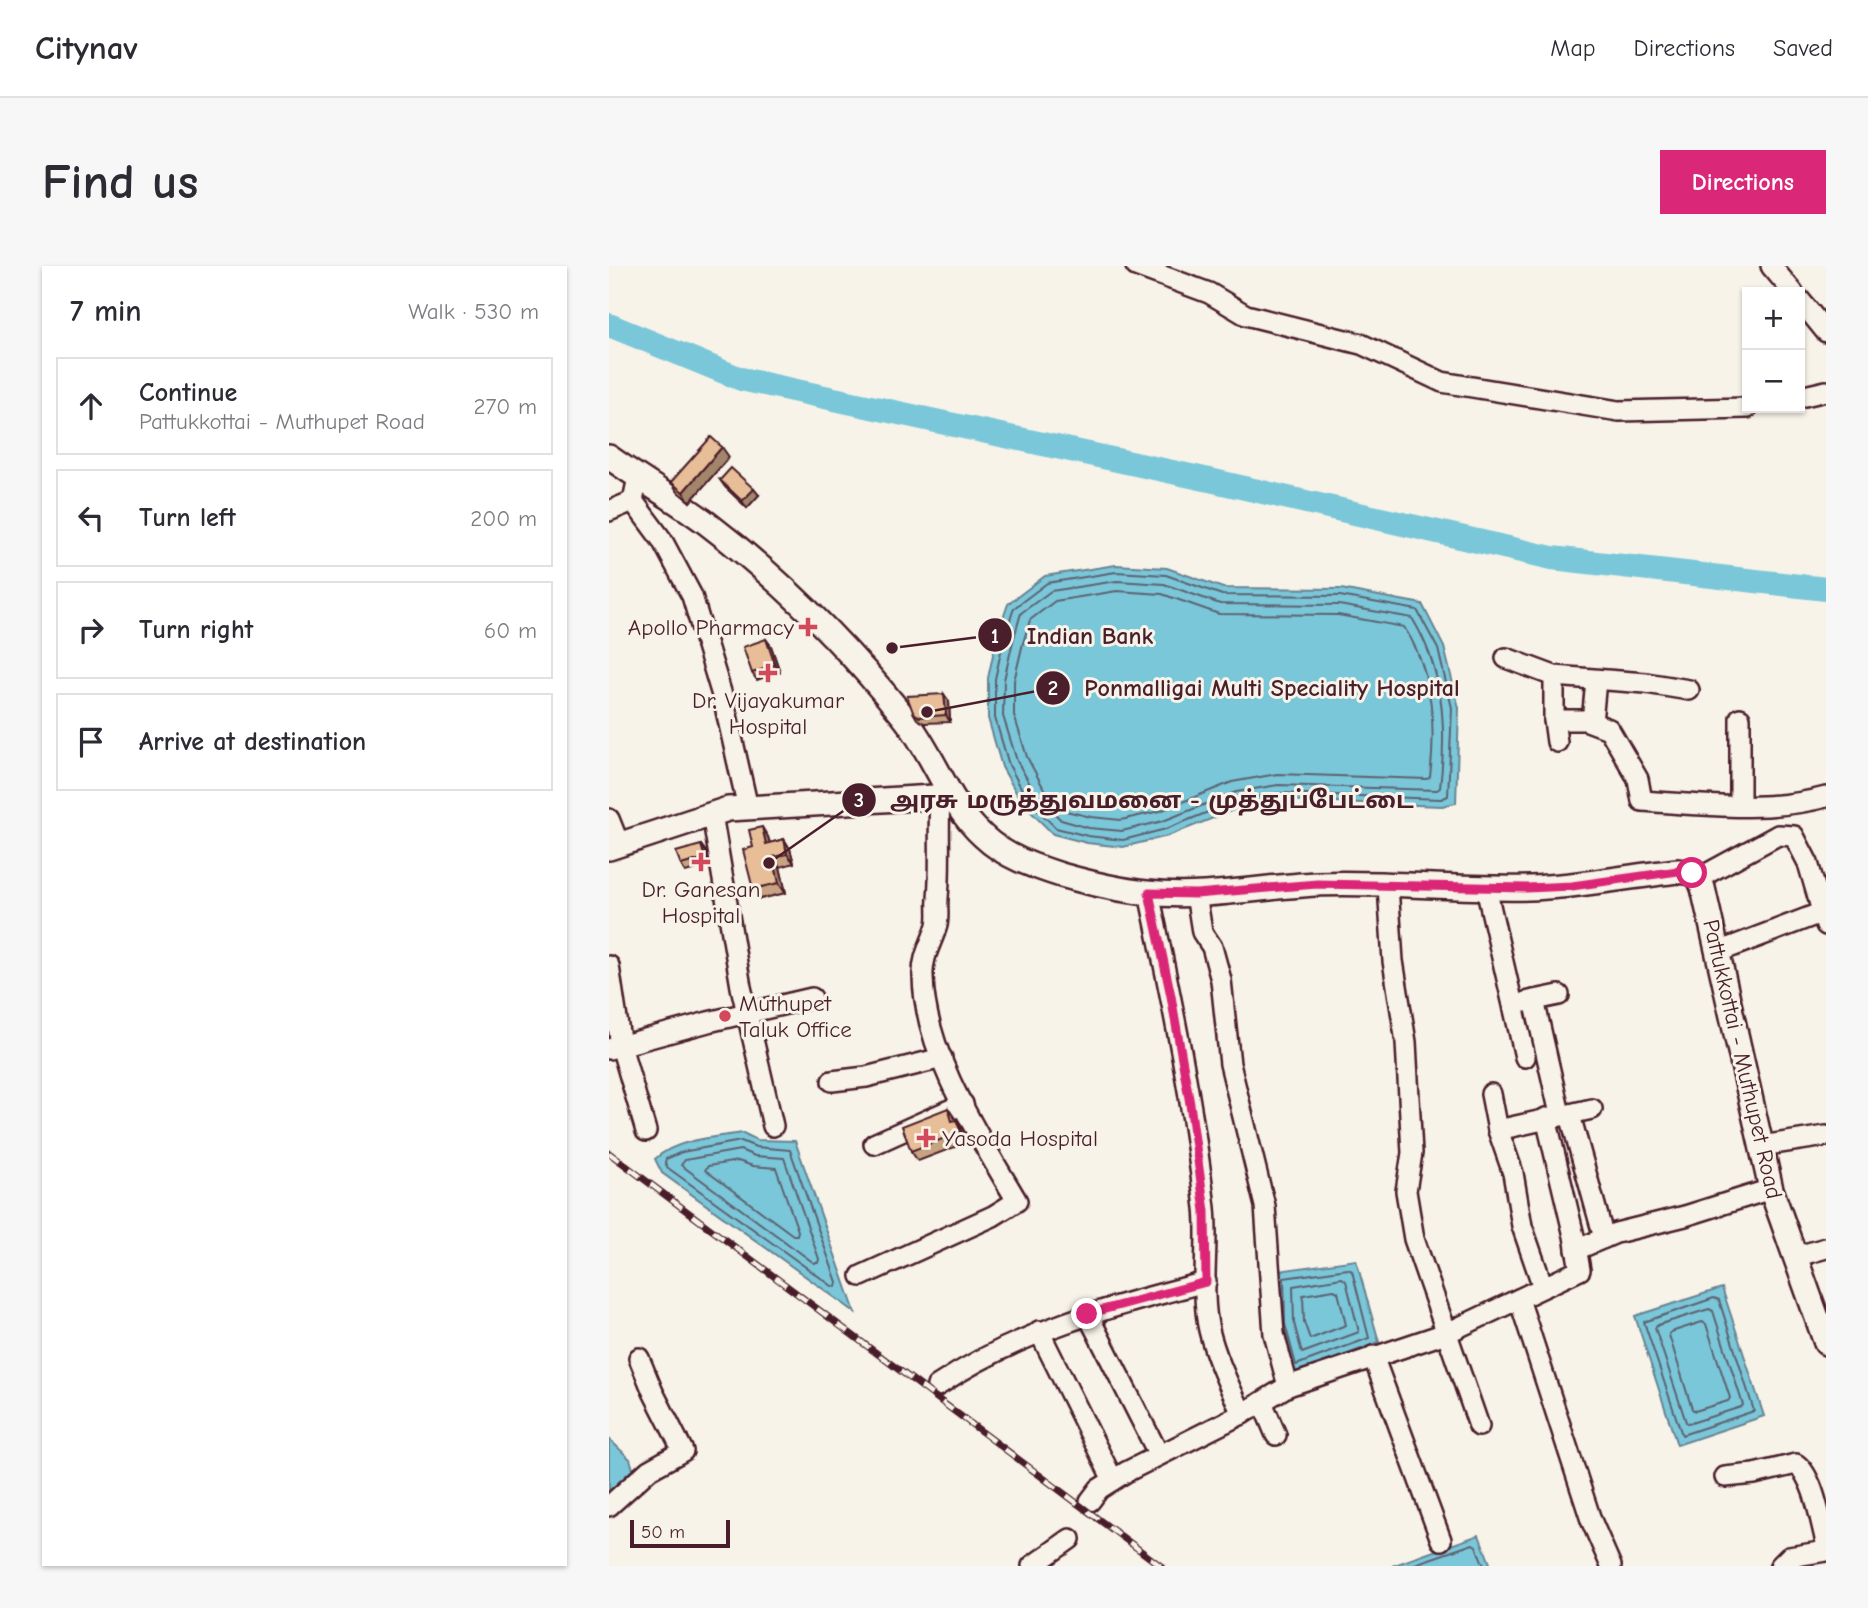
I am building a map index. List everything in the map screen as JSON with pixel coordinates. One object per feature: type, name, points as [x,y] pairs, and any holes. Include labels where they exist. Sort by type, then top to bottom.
[{"type":"main road","points":[[609,457],[706,522],[762,567],[861,667],[905,719],[933,760],[946,796],[982,836],[1013,857],[1035,867],[1091,883],[1149,893],[1196,894],[1317,884],[1486,888],[1572,886],[1678,871],[1692,873],[1699,878]]},
{"type":"main road","points":[[614,846],[728,809],[946,796]]},
{"type":"main road","name":"Pattukkottai - Muthupet Road","points":[[1699,878],[1709,905],[1740,1058],[1771,1189],[1826,1343]]},
{"type":"street","points":[[1136,266],[1209,293],[1246,315],[1361,344],[1442,382],[1619,411],[1742,408]]},
{"type":"street","points":[[1771,266],[1789,287]]},
{"type":"street","points":[[1805,306],[1826,332]]},
{"type":"street","points":[[1805,396],[1826,391]]},
{"type":"street","points":[[638,478],[633,501],[662,540],[692,596],[724,702],[748,808]]},
{"type":"street","points":[[609,512],[633,501]]},
{"type":"street","points":[[1506,658],[1554,676],[1646,683],[1689,690]]},
{"type":"street","points":[[1554,676],[1557,742]]},
{"type":"street","points":[[1592,722],[1596,680]]},
{"type":"street","points":[[1740,718],[1740,806]]},
{"type":"street","points":[[1554,720],[1585,720],[1609,729],[1638,779],[1642,801],[1740,806],[1791,804],[1826,797]]},
{"type":"street","points":[[861,1276],[993,1216],[1017,1201],[963,1104],[942,1058],[928,1011],[923,977],[924,956],[937,925],[941,855],[938,826],[946,796]]},
{"type":"street","points":[[1787,835],[1791,804]]},
{"type":"street","points":[[712,814],[747,1013],[773,1126]]},
{"type":"street","points":[[609,819],[614,846]]},
{"type":"street","points":[[1699,878],[1778,835],[1794,836],[1808,863],[1824,919],[1719,953]]},
{"type":"street","points":[[1388,886],[1393,961],[1406,1042],[1412,1153],[1406,1191],[1414,1239],[1479,1426]]},
{"type":"street","points":[[1486,888],[1525,1058]]},
{"type":"street","points":[[1149,893],[1171,996],[1205,1211],[1209,1329],[1219,1360],[1243,1414]]},
{"type":"street","points":[[1196,894],[1202,932],[1212,947],[1221,980],[1230,1064],[1265,1206],[1274,1334],[1288,1386]]},
{"type":"street","points":[[609,966],[615,1048],[646,1131]]},
{"type":"street","points":[[1513,1004],[1559,995]]},
{"type":"street","points":[[615,1048],[812,998]]},
{"type":"street","points":[[1090,1501],[1099,1489],[1113,1480],[1243,1414],[1288,1386],[1448,1332],[1580,1270],[1559,1116],[1534,1000]]},
{"type":"street","points":[[832,1081],[866,1077],[942,1058]]},
{"type":"street","points":[[1491,1094],[1498,1130],[1513,1173],[1522,1227],[1543,1287]]},
{"type":"street","points":[[874,1144],[963,1104]]},
{"type":"street","points":[[1498,1130],[1592,1109]]},
{"type":"street","points":[[1559,1116],[1604,1238]]},
{"type":"street","points":[[1761,1146],[1826,1136]]},
{"type":"street","points":[[1576,1250],[1604,1238],[1771,1189]]},
{"type":"street","points":[[1794,1257],[1826,1248]]},
{"type":"street","points":[[937,1386],[959,1371],[1039,1331],[1087,1314],[1206,1282]]},
{"type":"street","points":[[1519,1299],[1591,1520],[1611,1566]]},
{"type":"street","points":[[1087,1314],[1159,1455]]},
{"type":"street","points":[[1039,1331],[1113,1480]]},
{"type":"street","points":[[1373,1356],[1441,1539]]},
{"type":"street","points":[[609,1506],[649,1470],[683,1451],[639,1358]]},
{"type":"street","points":[[1262,1402],[1276,1435]]},
{"type":"street","points":[[1725,1477],[1754,1474],[1796,1464],[1803,1468],[1816,1477],[1826,1542]]},
{"type":"street","points":[[1031,1566],[1070,1539]]},
{"type":"street","points":[[1780,1566],[1789,1558],[1826,1551]]},
{"type":"water","points":[[1116,565],[1167,568],[1223,588],[1341,589],[1422,604],[1444,647],[1459,708],[1456,803],[1442,806],[1280,800],[1241,807],[1168,836],[1123,847],[1087,843],[1053,834],[1022,803],[1002,767],[988,718],[988,678],[997,636],[1008,604],[1045,576]]},
{"type":"water","points":[[743,1133],[757,1140],[795,1141],[855,1312],[662,1173],[655,1159],[685,1143]]},
{"type":"water","points":[[1356,1260],[1379,1342],[1290,1376],[1278,1325],[1278,1271]]},
{"type":"water","points":[[1722,1288],[1764,1416],[1677,1445],[1635,1316]]},
{"type":"water","points":[[609,1439],[630,1459],[633,1469],[609,1494]]},
{"type":"water","points":[[1479,1535],[1491,1566],[1392,1566]]},
{"type":"building","points":[[711,437],[722,447],[683,492],[671,482]]},
{"type":"building","points":[[731,468],[754,489],[742,501],[720,480]]},
{"type":"building","points":[[766,639],[775,665],[752,673],[743,647]]},
{"type":"building","points":[[944,694],[946,715],[919,717],[913,712],[907,696]]},
{"type":"building","points":[[762,827],[766,844],[784,839],[787,854],[773,857],[779,883],[753,889],[743,850],[753,847],[749,830]]},
{"type":"building","points":[[701,845],[705,858],[681,865],[676,852]]},
{"type":"building","points":[[948,1108],[952,1121],[956,1120],[961,1132],[911,1151],[902,1126]]},
{"type":"waterway","points":[[609,325],[741,379],[1214,481],[1552,558],[1826,589]]},
{"type":"railway","points":[[609,1153],[1161,1566]]},
{"type":"place","name":"Apollo Pharmacy","points":[[808,627]]},
{"type":"place","name":"Indian Bank","points":[[892,648]]},
{"type":"place","name":"Dr. Vijayakumar Hospital","points":[[768,673]]},
{"type":"place","name":"Ponmalligai Multi Speciality Hospital","points":[[927,712]]},
{"type":"place","name":"Dr. Ganesan Hospital","points":[[701,862]]},
{"type":"place","name":"அரசு மருத்துவமனை - முத்துப்பேட்டை","points":[[769,863]]},
{"type":"place","name":"Muthupet Taluk Office","points":[[725,1016]]},
{"type":"place","name":"Yasoda Hospital","points":[[926,1138]]},
{"type":"route","points":[[1087,1314],[1206,1282],[1205,1211],[1190,1104],[1149,893],[1196,894],[1317,884],[1527,888],[1572,886],[1678,871],[1692,873]]}]
